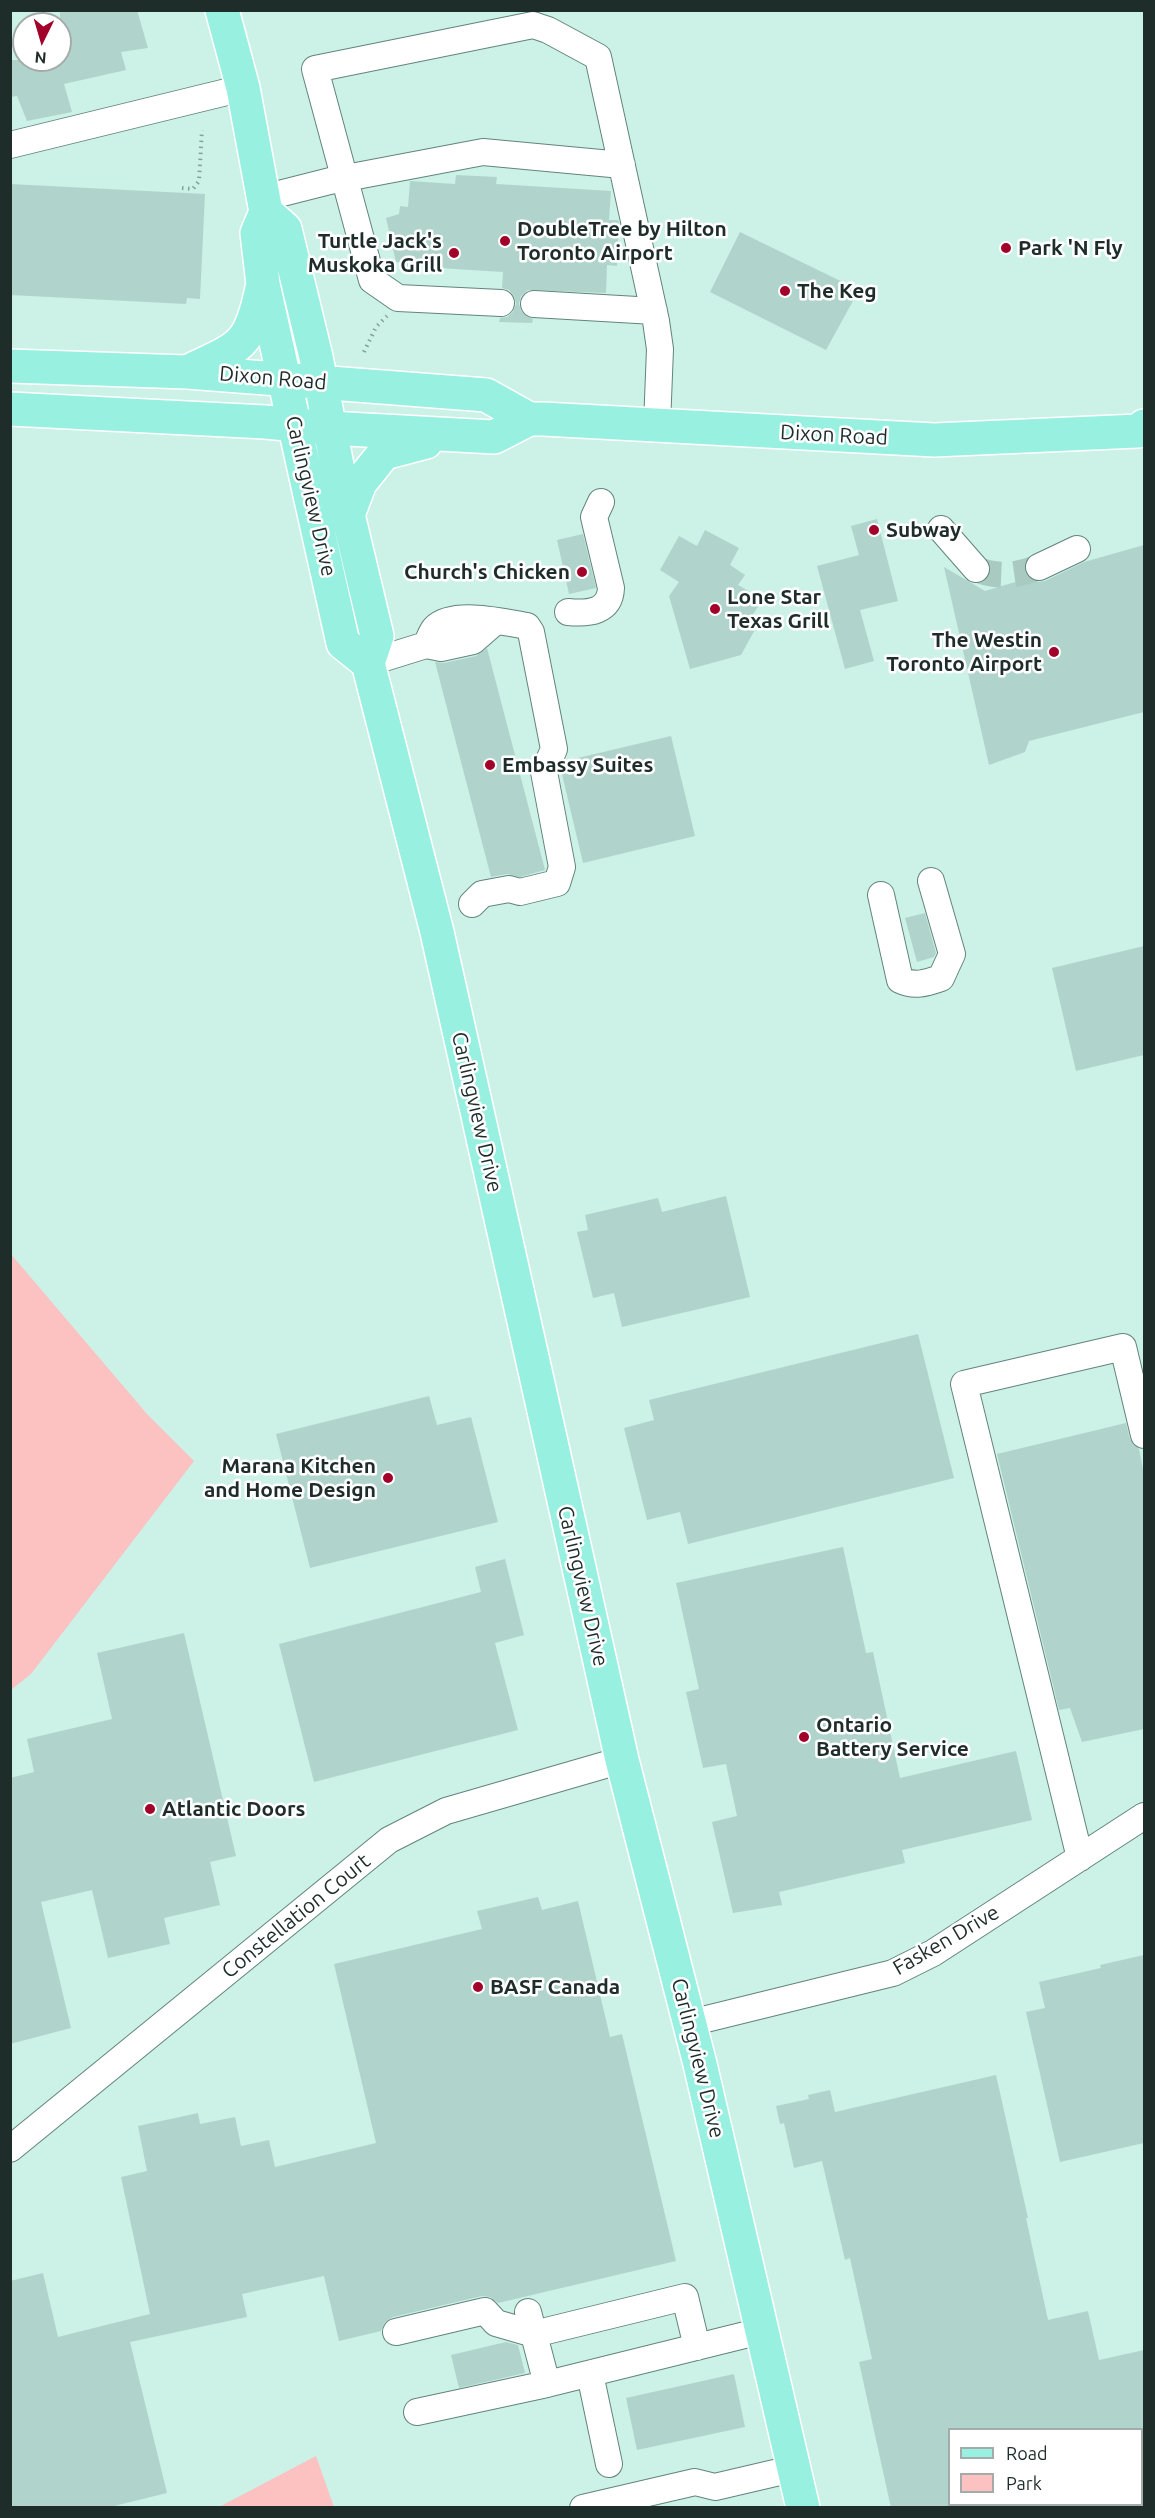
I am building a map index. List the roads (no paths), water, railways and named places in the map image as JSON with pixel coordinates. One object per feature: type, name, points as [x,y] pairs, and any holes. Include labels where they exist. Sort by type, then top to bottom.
[{"type":"main road","name":"Carlingview Drive","points":[[222,10],[243,88],[264,205],[257,232],[263,284],[343,643],[369,663]]},
{"type":"main road","name":"Carlingview Drive","points":[[264,205],[285,229],[377,636],[369,663],[432,913],[622,1760],[690,2023],[792,2469],[803,2508]]},
{"type":"main road","points":[[187,372],[236,347],[252,329],[263,284]]},
{"type":"main road","name":"Dixon Road","points":[[10,366],[187,372],[486,395],[529,419],[934,440],[1142,430]]},
{"type":"main road","name":"Dixon Road","points":[[10,409],[494,437],[529,419]]},
{"type":"main road","points":[[348,515],[360,483],[384,453],[455,436]]},
{"type":"street","points":[[501,303],[398,298],[372,280],[315,69],[533,26],[548,30],[598,57],[654,311],[660,349],[657,425]]},
{"type":"street","points":[[10,145],[243,88]]},
{"type":"street","points":[[264,205],[345,179],[483,152],[622,165]]},
{"type":"street","points":[[534,304],[654,311]]},
{"type":"street","points":[[568,612],[592,611],[603,607],[610,599],[611,588],[594,516],[601,502]]},
{"type":"street","points":[[941,529],[956,549],[976,569]]},
{"type":"street","points":[[1039,567],[1077,549]]},
{"type":"street","points":[[369,663],[426,645],[441,648],[473,641],[496,621],[527,626],[531,632],[554,749],[544,772],[562,867],[557,883],[520,892],[510,901],[484,907],[472,904],[432,913]]},
{"type":"street","points":[[881,895],[900,981],[911,985],[925,983],[941,978],[952,954],[931,880]]},
{"type":"street","points":[[1080,1858],[964,1384],[1123,1347],[1144,1435]]},
{"type":"street","name":"Constellation Court","points":[[10,2149],[389,1840],[446,1811],[622,1760]]},
{"type":"street","name":"Fasken Drive","points":[[690,2023],[893,1973],[933,1953],[1144,1816]]},
{"type":"street","points":[[396,2332],[485,2311],[496,2323],[531,2323],[685,2297],[697,2347]]},
{"type":"street","points":[[531,2323],[547,2384]]},
{"type":"street","points":[[417,2412],[547,2384],[761,2331]]},
{"type":"street","points":[[590,2373],[609,2464]]},
{"type":"street","points":[[583,2508],[695,2482],[717,2497],[792,2469]]},
{"type":"tunnel","points":[[976,569],[992,574],[1008,575],[1039,567]]},
{"type":"place","name":"DoubleTree by Hilton Toronto Airport","points":[[505,241]]},
{"type":"place","name":"Park 'N Fly","points":[[1006,248]]},
{"type":"place","name":"Turtle Jack's Muskoka Grill","points":[[454,253]]},
{"type":"place","name":"The Keg","points":[[785,291]]},
{"type":"place","name":"Subway","points":[[874,530]]},
{"type":"place","name":"Church's Chicken","points":[[582,572]]},
{"type":"place","name":"Lone Star Texas Grill","points":[[715,609]]},
{"type":"place","name":"The Westin Toronto Airport","points":[[1054,652]]},
{"type":"place","name":"Embassy Suites","points":[[490,765]]},
{"type":"place","name":"Marana Kitchen and Home Design","points":[[388,1478]]},
{"type":"place","name":"Ontario Battery Service","points":[[804,1737]]},
{"type":"place","name":"Atlantic Doors","points":[[150,1809]]},
{"type":"place","name":"BASF Canada","points":[[478,1987]]}]
